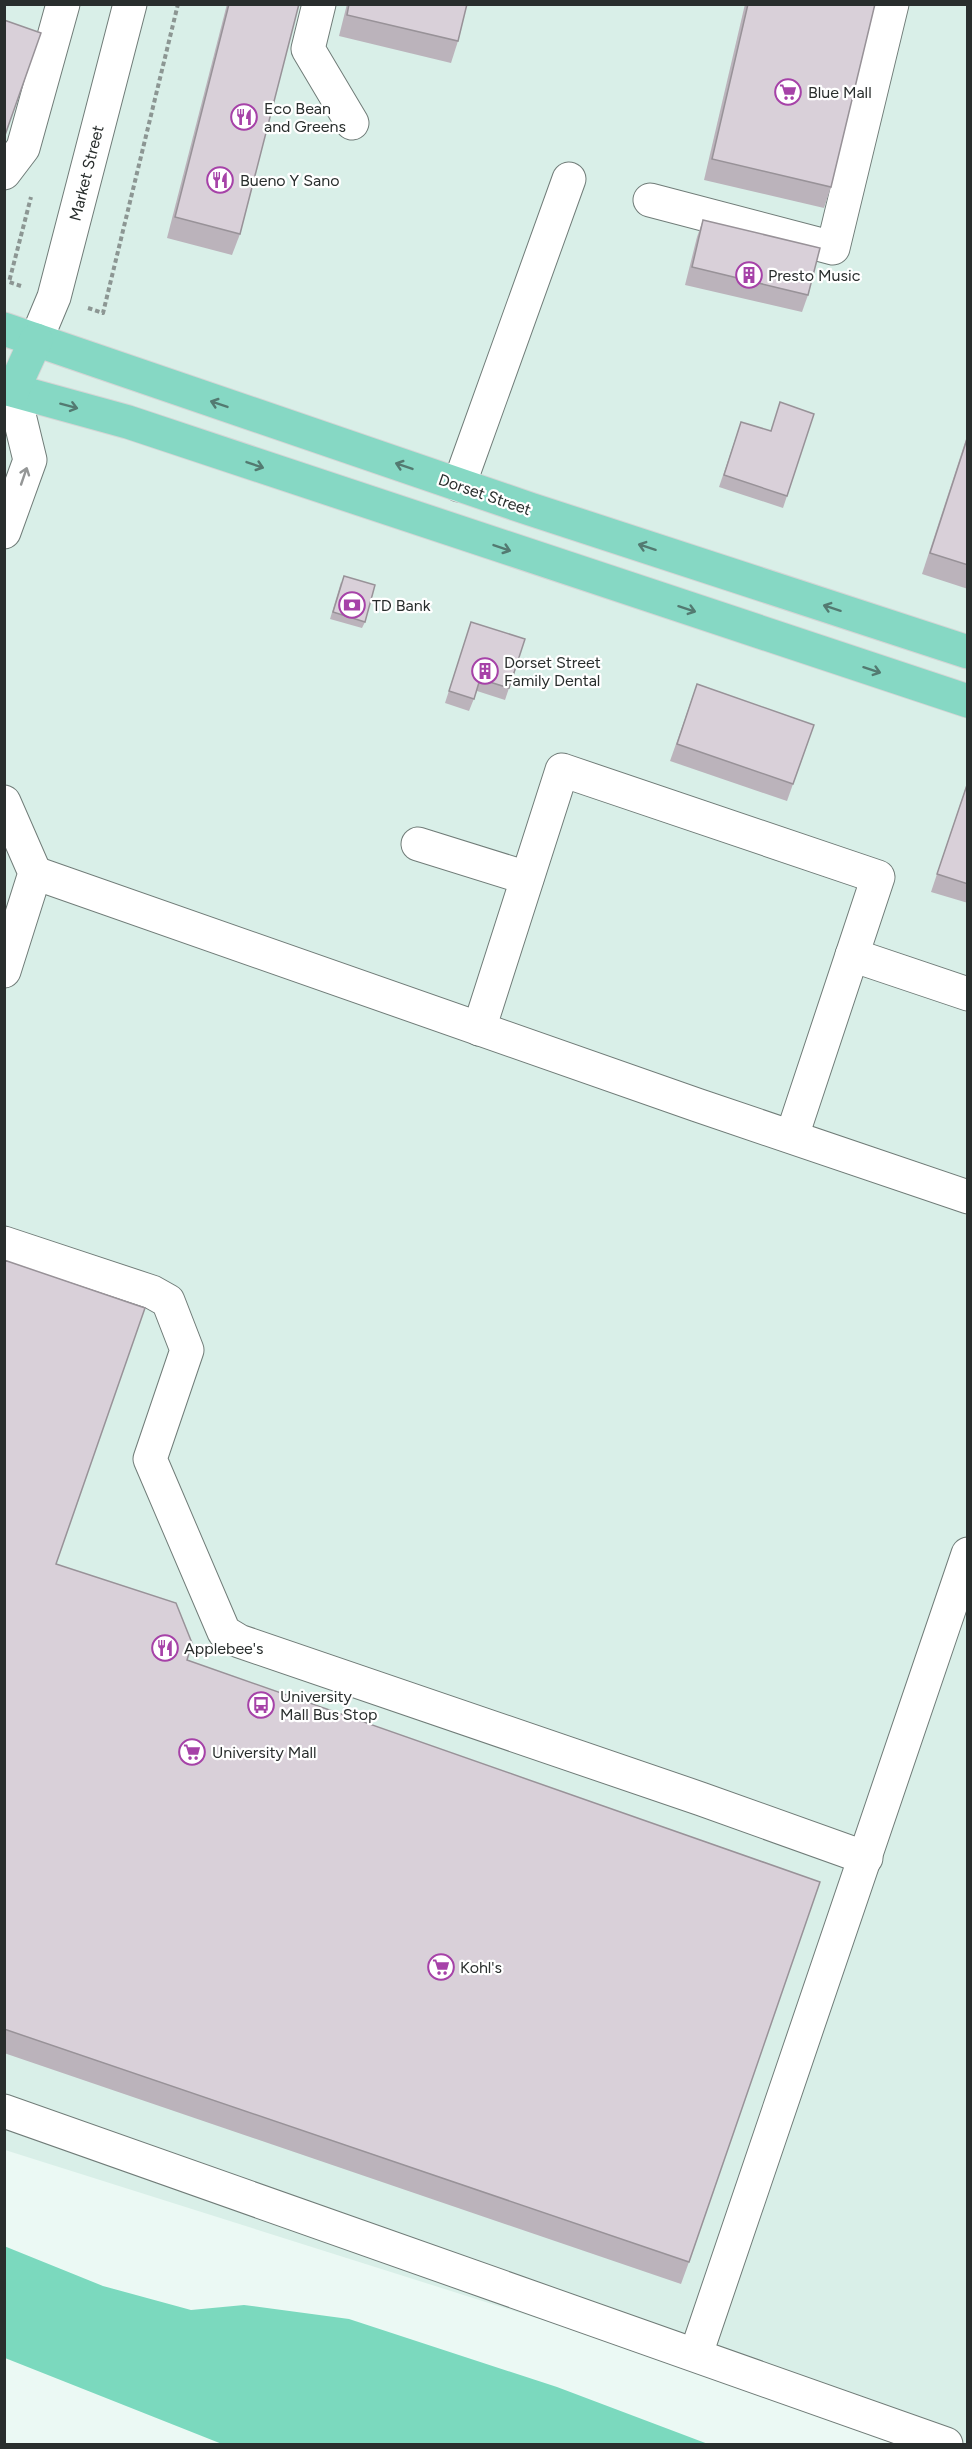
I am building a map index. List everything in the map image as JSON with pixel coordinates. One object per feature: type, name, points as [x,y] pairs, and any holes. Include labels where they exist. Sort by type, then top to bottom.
[{"type":"main road","name":"Dorset Street","points":[[4,329],[459,485],[968,652]]},
{"type":"main road","points":[[36,340],[7,392],[128,422],[968,701]]},
{"type":"main road","points":[[447,529],[459,485]]},
{"type":"street","points":[[4,173],[23,148],[63,4]]},
{"type":"street","points":[[319,4],[308,49],[352,123]]},
{"type":"street","points":[[650,200],[833,248],[892,4]]},
{"type":"street","name":"Market Street","points":[[36,340],[54,297],[123,7]]},
{"type":"street","points":[[459,485],[569,179]]},
{"type":"street","points":[[4,532],[30,459],[7,392]]},
{"type":"street","points":[[479,1029],[562,770],[878,877],[792,1136]]},
{"type":"street","points":[[4,802],[35,873],[4,971]]},
{"type":"street","points":[[418,844],[527,878]]},
{"type":"street","points":[[35,873],[968,1197]]},
{"type":"street","points":[[852,955],[968,994]]},
{"type":"street","points":[[4,1243],[152,1292],[168,1301],[187,1350],[150,1459],[224,1632],[238,1641],[701,1799],[866,1858]]},
{"type":"street","points":[[696,2354],[968,1554]]},
{"type":"street","points":[[4,2111],[696,2354],[946,2445]]},
{"type":"path","points":[[103,313],[178,4]]},
{"type":"shaded area","points":[[5,5],[967,5],[967,2444],[935,2444],[5,2150]]},
{"type":"green space","points":[[4,2246],[103,2286],[191,2310],[244,2305],[349,2319],[557,2387],[708,2444],[222,2444],[5,2358]]},
{"type":"building","points":[[229,4],[299,4],[240,234],[175,217]]},
{"type":"building","points":[[349,4],[467,4],[458,41],[347,15]]},
{"type":"building","name":"Blue Mall","points":[[748,4],[875,4],[831,187],[712,159]]},
{"type":"building","points":[[4,20],[41,33],[4,138]]},
{"type":"building","name":"Presto Music","points":[[703,220],[820,248],[808,295],[692,267]]},
{"type":"building","points":[[780,402],[814,414],[787,496],[724,475],[741,422],[771,431]]},
{"type":"building","points":[[968,436],[968,565],[930,553]]},
{"type":"building","name":"TD Bank","points":[[344,576],[375,585],[365,622],[333,612]]},
{"type":"building","name":"Dorset Street Family Dental","points":[[471,622],[525,639],[509,688],[480,679],[474,699],[449,691]]},
{"type":"building","points":[[697,684],[814,725],[793,784],[677,744]]},
{"type":"building","points":[[968,782],[968,884],[937,874]]},
{"type":"building","name":"University Mall","points":[[4,1260],[145,1308],[56,1564],[176,1603],[192,1643],[187,1660],[820,1882],[689,2262],[4,2029]]},
{"type":"place","name":"Blue Mall","points":[[788,92]]},
{"type":"place","name":"Eco Bean and Greens","points":[[244,117]]},
{"type":"place","name":"Bueno Y Sano","points":[[220,180]]},
{"type":"place","name":"Presto Music","points":[[749,275]]},
{"type":"place","name":"TD Bank","points":[[352,605]]},
{"type":"place","name":"Dorset Street Family Dental","points":[[485,671]]},
{"type":"place","name":"Applebee's","points":[[165,1648]]},
{"type":"place","name":"University Mall Bus Stop","points":[[261,1705]]},
{"type":"place","name":"University Mall","points":[[192,1752]]},
{"type":"place","name":"Kohl's","points":[[441,1967]]}]
